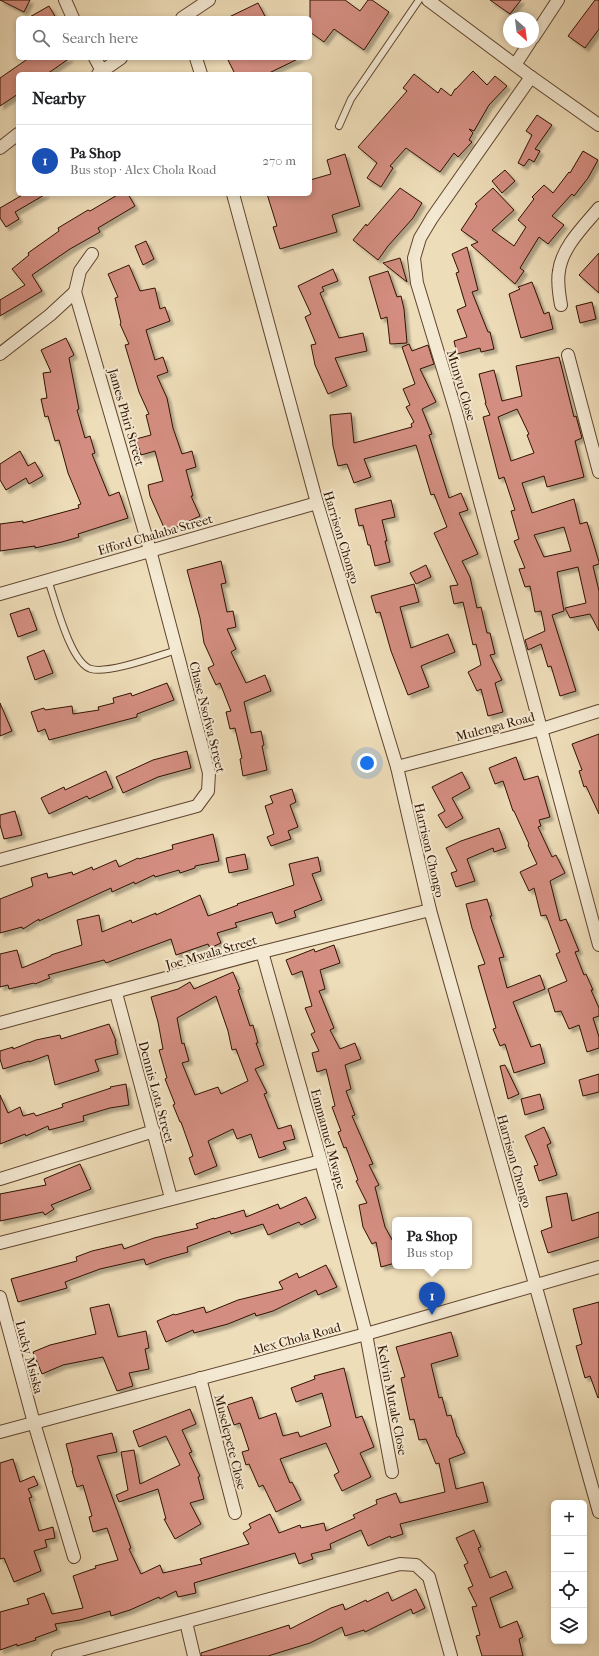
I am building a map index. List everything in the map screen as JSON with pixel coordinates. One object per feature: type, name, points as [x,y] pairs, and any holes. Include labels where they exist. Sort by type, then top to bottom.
[{"type":"street","points":[[65,0],[72,16]]},
{"type":"street","points":[[185,16],[209,0]]},
{"type":"street","points":[[428,0],[531,78],[599,125]]},
{"type":"street","points":[[539,29],[558,0]]},
{"type":"street","points":[[515,65],[526,48]]},
{"type":"street","points":[[96,60],[100,72],[119,60]]},
{"type":"street","points":[[197,60],[200,72]]},
{"type":"street","name":"Munyu Close","points":[[531,78],[432,218],[420,238],[414,258],[417,282],[456,412],[599,945]]},
{"type":"street","points":[[0,148],[16,136]]},
{"type":"street","name":"Harrison Chongo","points":[[234,196],[317,503],[397,767],[430,910],[599,1512]]},
{"type":"street","points":[[561,305],[558,279],[561,261],[572,241],[599,208]]},
{"type":"street","points":[[0,354],[50,315],[75,292],[80,271],[92,254]]},
{"type":"street","name":"James Phiri Street","points":[[75,292],[150,550]]},
{"type":"street","points":[[568,355],[599,472]]},
{"type":"street","name":"Efford Chalaba Street","points":[[0,594],[317,503]]},
{"type":"street","name":"Chase Nsofwa Street","points":[[0,860],[197,806],[208,791],[210,773],[150,550]]},
{"type":"street","name":"Mulenga Road","points":[[397,767],[599,711]]},
{"type":"street","name":"Joe Mwala Street","points":[[0,1023],[116,993],[262,952],[430,910]]},
{"type":"street","name":"Emmanuel Mwape","points":[[262,952],[320,1160],[366,1334]]},
{"type":"street","name":"Dennis Lota Street","points":[[116,993],[171,1198]]},
{"type":"street","points":[[0,1179],[154,1131]]},
{"type":"street","points":[[0,1243],[320,1160]]},
{"type":"street","name":"Alex Chola Road","points":[[0,1432],[366,1334],[599,1267]]},
{"type":"street","name":"Lucky Msiska","points":[[0,1297],[34,1423],[74,1556]]},
{"type":"street","name":"Kelvin Mutale Close","points":[[366,1334],[392,1472]]},
{"type":"street","name":"Muselepete Close","points":[[200,1378],[234,1512]]},
{"type":"street","points":[[58,1656],[85,1653],[186,1622],[400,1564],[416,1565],[429,1577],[451,1656]]},
{"type":"street","points":[[186,1622],[194,1656]]},
{"type":"lane","points":[[339,126],[351,99],[419,0]]},
{"type":"lane","points":[[48,580],[72,649],[78,660],[90,669],[107,669],[177,650]]},
{"type":"building","points":[[0,0],[30,0],[24,12]]},
{"type":"building","points":[[310,0],[345,0],[360,11],[368,0],[372,0],[389,12],[364,50],[334,29],[324,42],[312,33],[312,16],[310,16]]},
{"type":"building","points":[[490,0],[521,0],[512,12],[507,12]]},
{"type":"building","points":[[595,0],[599,0],[599,29],[585,48],[568,36]]},
{"type":"building","points":[[258,3],[265,16],[231,16]]},
{"type":"building","points":[[49,6],[55,16],[32,16]]},
{"type":"building","points":[[26,60],[67,60],[50,72],[16,72],[16,95],[0,106],[0,78]]},
{"type":"building","points":[[228,60],[296,60],[271,72],[234,72]]},
{"type":"building","points":[[473,71],[487,85],[495,76],[507,86],[489,105],[474,131],[469,129],[473,133],[469,140],[472,142],[458,157],[454,153],[440,172],[406,148],[390,166],[393,168],[381,187],[367,178],[377,163],[358,147],[407,91],[403,88],[414,74],[438,93],[441,88],[451,96],[455,89]]},
{"type":"building","points":[[537,115],[552,125],[535,149],[540,151],[534,162],[529,159],[524,166],[518,163],[532,135],[526,131]]},
{"type":"building","points":[[583,151],[598,160],[588,178],[574,196],[572,194],[552,216],[564,225],[548,244],[539,237],[520,268],[524,271],[515,284],[471,245],[478,242],[461,230],[477,206],[475,204],[493,188],[514,210],[492,230],[514,246],[526,227],[518,220],[534,199],[532,197],[544,185],[553,193],[569,172],[570,173]]},
{"type":"building","points":[[345,154],[360,206],[332,215],[337,232],[280,249],[273,227],[277,226],[268,196],[312,196],[312,179],[331,174],[327,160]]},
{"type":"building","points":[[505,170],[515,181],[502,193],[492,181]]},
{"type":"building","points":[[400,188],[422,203],[413,218],[388,246],[378,260],[353,240]]},
{"type":"building","points":[[21,196],[43,196],[15,212],[19,219],[6,227],[0,218],[0,208]]},
{"type":"building","points":[[116,196],[129,196],[135,206],[98,228],[100,232],[70,249],[32,275],[42,291],[0,316],[0,300],[25,285],[12,269],[29,255],[28,253],[59,231],[58,228],[88,210],[90,211]]},
{"type":"building","points":[[146,241],[154,259],[143,265],[135,246]]},
{"type":"building","points":[[467,247],[478,290],[472,292],[488,332],[490,332],[494,349],[481,352],[480,348],[457,354],[454,341],[467,337],[457,310],[466,306],[456,273],[459,272],[452,254]]},
{"type":"building","points":[[599,253],[599,293],[579,275]]},
{"type":"building","points":[[400,258],[407,282],[383,263]]},
{"type":"building","points":[[129,265],[140,291],[155,288],[160,309],[165,307],[170,321],[146,330],[155,360],[163,357],[168,372],[157,376],[167,398],[173,428],[182,454],[192,451],[196,467],[186,470],[193,496],[191,496],[200,516],[166,532],[150,496],[148,485],[163,481],[155,451],[141,455],[136,439],[151,435],[146,415],[149,414],[139,392],[125,345],[129,344],[120,324],[115,298],[118,297],[108,274]]},
{"type":"building","points":[[333,269],[338,281],[322,287],[324,291],[320,293],[339,338],[363,333],[367,351],[335,358],[347,386],[328,394],[315,365],[311,345],[316,344],[305,317],[311,314],[298,286]]},
{"type":"building","points":[[388,271],[397,297],[401,296],[404,309],[407,343],[390,344],[387,317],[381,319],[369,277]]},
{"type":"building","points":[[532,282],[544,314],[549,312],[553,329],[521,338],[509,294],[520,289],[518,287]]},
{"type":"building","points":[[592,302],[596,319],[580,323],[576,306]]},
{"type":"building","points":[[66,338],[74,355],[69,358],[79,409],[77,410],[85,438],[90,436],[95,453],[92,454],[109,496],[119,492],[128,518],[78,534],[79,537],[62,542],[35,548],[35,546],[0,551],[0,524],[23,521],[23,523],[79,508],[78,505],[81,504],[68,473],[59,440],[55,441],[48,416],[45,417],[41,399],[47,398],[43,373],[51,372],[41,350]]},
{"type":"building","points":[[409,344],[412,351],[428,345],[434,364],[420,369],[436,402],[422,409],[432,434],[429,435],[449,498],[461,493],[468,510],[459,513],[478,554],[462,561],[470,577],[477,608],[481,607],[487,633],[490,633],[495,654],[490,655],[502,680],[495,683],[503,712],[488,716],[481,689],[477,691],[468,672],[481,665],[476,644],[473,645],[463,602],[454,604],[450,586],[458,585],[434,533],[447,527],[434,494],[431,495],[416,445],[364,459],[371,477],[354,483],[347,464],[338,466],[333,446],[330,415],[351,413],[354,443],[412,427],[411,424],[414,422],[406,407],[410,405],[403,389],[415,384],[402,347]]},
{"type":"building","points":[[559,357],[574,417],[576,416],[582,438],[575,441],[584,477],[547,487],[544,476],[522,483],[532,513],[574,499],[580,524],[587,522],[599,562],[599,564],[593,566],[599,591],[599,631],[590,614],[570,618],[565,608],[586,603],[578,567],[557,572],[564,611],[552,615],[576,691],[560,696],[551,666],[548,667],[541,644],[528,650],[525,640],[545,631],[541,611],[535,612],[530,586],[525,587],[519,569],[525,568],[514,541],[519,539],[511,511],[515,510],[504,477],[499,479],[483,417],[490,415],[485,403],[479,374],[494,370],[502,401],[522,396],[516,366]],"holes":[[[517,409],[529,434],[527,435],[534,453],[511,461],[498,417]],[[564,527],[571,551],[544,557],[534,535]]]},
{"type":"building","points":[[20,451],[28,466],[35,462],[43,476],[29,484],[26,478],[6,490],[0,480],[0,464]]},
{"type":"building","points":[[391,500],[395,517],[382,520],[390,562],[375,566],[363,525],[359,526],[355,509]]},
{"type":"building","points":[[221,561],[226,583],[221,584],[227,612],[233,611],[236,627],[227,629],[236,649],[231,652],[246,683],[265,675],[271,691],[244,702],[251,733],[261,731],[264,745],[262,746],[267,770],[243,776],[240,759],[242,758],[235,728],[230,729],[226,712],[231,711],[220,683],[216,685],[208,668],[214,665],[204,643],[200,618],[187,570]]},
{"type":"building","points":[[426,565],[431,577],[416,584],[410,573]]},
{"type":"building","points":[[414,584],[419,602],[400,607],[411,648],[448,634],[455,652],[421,666],[429,687],[408,695],[391,651],[380,612],[376,613],[371,596]]},
{"type":"building","points":[[29,608],[37,630],[18,637],[10,614]]},
{"type":"building","points":[[44,650],[53,673],[35,680],[27,657]]},
{"type":"building","points":[[167,683],[174,700],[137,714],[137,717],[49,740],[45,729],[38,732],[31,712],[44,708],[45,710],[72,706],[73,714],[99,710],[98,707],[114,703],[113,698],[131,693],[132,696]]},
{"type":"building","points":[[0,703],[12,731],[0,736]]},
{"type":"building","points":[[599,734],[599,814],[586,786],[584,787],[579,771],[582,770],[572,744]]},
{"type":"building","points":[[187,751],[191,768],[158,777],[123,793],[116,777],[153,760]]},
{"type":"building","points":[[516,757],[524,780],[538,776],[550,817],[539,820],[541,826],[538,827],[552,857],[556,855],[565,873],[550,881],[560,921],[566,919],[579,951],[575,952],[584,975],[586,974],[593,990],[591,990],[599,1008],[599,1016],[593,1018],[599,1037],[599,1048],[587,1052],[579,1025],[569,1029],[561,1011],[555,1012],[548,989],[567,981],[556,954],[560,952],[546,915],[541,916],[534,888],[529,891],[520,872],[537,864],[513,811],[503,781],[495,784],[489,768]]},
{"type":"building","points":[[106,771],[113,788],[89,799],[87,796],[49,814],[41,798],[64,787],[65,790]]},
{"type":"building","points":[[462,772],[470,788],[452,798],[463,818],[446,828],[438,815],[445,811],[432,787]]},
{"type":"building","points":[[292,789],[296,802],[290,805],[298,827],[288,831],[291,839],[271,846],[267,837],[274,834],[265,806],[273,803],[270,796]]},
{"type":"building","points":[[15,811],[22,835],[4,839],[0,825],[0,815]]},
{"type":"building","points":[[499,828],[506,848],[494,852],[493,848],[467,859],[475,881],[456,887],[451,873],[457,871],[446,848],[461,841]]},
{"type":"building","points":[[213,834],[219,861],[195,866],[195,868],[180,873],[179,870],[155,877],[154,875],[135,884],[134,882],[112,892],[111,888],[39,921],[39,919],[23,929],[22,927],[0,933],[0,899],[33,886],[31,878],[47,873],[48,878],[72,872],[73,875],[92,867],[93,870],[116,860],[119,867],[138,858],[139,859],[173,849],[172,845]]},
{"type":"building","points":[[245,854],[248,869],[229,873],[226,858]]},
{"type":"building","points":[[318,857],[321,871],[312,874],[322,900],[294,911],[296,917],[276,924],[272,912],[235,923],[237,927],[217,933],[221,943],[210,948],[208,944],[176,955],[171,939],[106,963],[104,960],[48,975],[50,978],[35,984],[9,989],[8,985],[0,987],[0,954],[17,950],[22,968],[51,955],[82,945],[77,920],[99,915],[102,932],[131,920],[132,923],[156,913],[156,915],[200,895],[208,916],[238,905],[237,904],[294,885],[289,864]]},
{"type":"building","points":[[487,899],[492,916],[490,916],[504,957],[499,958],[507,988],[540,975],[545,989],[513,1002],[531,1047],[540,1044],[545,1063],[514,1073],[505,1044],[500,1046],[493,1029],[496,1028],[478,966],[485,964],[472,928],[466,904]]},
{"type":"building","points":[[334,945],[340,963],[320,970],[325,989],[319,991],[334,1028],[330,1030],[340,1049],[355,1043],[361,1059],[345,1065],[351,1089],[346,1091],[355,1115],[352,1116],[373,1164],[369,1165],[379,1185],[375,1187],[385,1227],[392,1240],[392,1264],[381,1267],[376,1242],[372,1244],[363,1227],[359,1205],[367,1203],[356,1181],[358,1180],[346,1147],[344,1148],[338,1132],[341,1131],[332,1107],[335,1106],[326,1069],[317,1072],[312,1053],[319,1051],[311,1034],[315,1032],[305,1008],[312,1006],[302,971],[292,975],[286,960],[314,949],[315,952]]},
{"type":"building","points":[[233,972],[240,989],[238,990],[250,1026],[253,1025],[258,1043],[256,1043],[264,1065],[255,1069],[267,1093],[264,1094],[278,1129],[291,1125],[295,1139],[283,1142],[286,1149],[259,1158],[251,1134],[237,1139],[233,1129],[208,1141],[217,1166],[195,1175],[189,1158],[193,1156],[181,1122],[173,1105],[175,1104],[165,1079],[167,1078],[159,1050],[163,1049],[151,997],[178,989],[190,982],[194,989]],"holes":[[[216,996],[228,1031],[232,1050],[236,1049],[248,1081],[221,1094],[218,1087],[195,1095],[182,1063],[189,1061],[184,1043],[182,1044],[177,1018]]]},
{"type":"building","points":[[109,1024],[116,1041],[118,1054],[95,1060],[99,1071],[55,1085],[48,1055],[3,1069],[0,1059],[0,1051],[13,1047],[13,1049],[36,1040],[60,1035],[61,1039]]},
{"type":"building","points":[[505,1065],[519,1094],[508,1099],[500,1066]]},
{"type":"building","points":[[599,1074],[599,1092],[583,1096],[579,1080]]},
{"type":"building","points":[[126,1084],[129,1105],[110,1108],[83,1116],[84,1121],[49,1130],[48,1126],[26,1136],[25,1134],[0,1144],[0,1095],[8,1113],[20,1107],[23,1116],[34,1113],[36,1116],[63,1107],[62,1104],[111,1088],[110,1087]]},
{"type":"building","points":[[540,1094],[544,1109],[525,1115],[521,1099]]},
{"type":"building","points":[[544,1127],[551,1143],[547,1145],[557,1175],[539,1181],[534,1166],[538,1165],[525,1136]]},
{"type":"building","points":[[80,1164],[91,1189],[51,1205],[54,1209],[45,1215],[43,1212],[0,1221],[0,1194],[46,1185],[44,1179]]},
{"type":"building","points":[[567,1193],[572,1221],[599,1212],[599,1237],[548,1253],[541,1231],[552,1227],[546,1197]]},
{"type":"building","points":[[306,1197],[316,1218],[301,1225],[299,1222],[268,1235],[263,1224],[231,1234],[230,1231],[187,1247],[188,1252],[146,1265],[144,1259],[100,1269],[65,1282],[67,1288],[18,1302],[11,1279],[77,1261],[76,1257],[92,1251],[122,1244],[124,1249],[154,1238],[198,1228],[196,1224],[214,1218],[244,1210],[246,1217],[278,1204],[280,1209]]},
{"type":"building","points":[[326,1265],[337,1287],[318,1295],[316,1290],[273,1311],[256,1316],[255,1313],[228,1324],[194,1333],[193,1330],[166,1342],[157,1321],[174,1314],[175,1315],[204,1307],[206,1313],[238,1300],[283,1289],[279,1282],[297,1273],[299,1278]]},
{"type":"building","points":[[599,1302],[598,1398],[590,1376],[585,1378],[576,1346],[582,1344],[573,1309]]},
{"type":"building","points":[[109,1304],[118,1337],[146,1331],[149,1348],[145,1349],[149,1369],[129,1373],[133,1386],[117,1391],[103,1357],[63,1365],[42,1374],[33,1352],[50,1345],[96,1334],[90,1308]]},
{"type":"building","points":[[451,1332],[458,1356],[431,1364],[439,1398],[442,1397],[447,1416],[451,1415],[457,1437],[465,1453],[449,1459],[456,1489],[483,1482],[488,1502],[400,1524],[403,1534],[391,1538],[390,1536],[368,1546],[361,1530],[330,1544],[331,1549],[311,1554],[313,1559],[299,1564],[295,1553],[194,1583],[196,1593],[178,1597],[176,1591],[160,1599],[159,1597],[130,1610],[111,1616],[110,1611],[80,1620],[55,1624],[57,1630],[35,1638],[36,1640],[17,1646],[17,1644],[0,1650],[0,1612],[29,1604],[27,1599],[44,1593],[52,1614],[83,1608],[73,1576],[96,1568],[95,1566],[118,1560],[107,1528],[93,1532],[89,1517],[92,1516],[83,1485],[77,1487],[66,1444],[112,1433],[117,1452],[97,1456],[131,1548],[129,1549],[141,1574],[160,1565],[163,1573],[202,1564],[200,1559],[249,1544],[243,1533],[251,1528],[249,1524],[270,1514],[279,1533],[300,1525],[301,1528],[324,1523],[326,1531],[355,1518],[353,1515],[377,1504],[376,1500],[396,1493],[400,1503],[445,1492],[439,1463],[436,1464],[426,1439],[419,1440],[414,1419],[410,1420],[401,1378],[405,1377],[396,1347]]},
{"type":"building","points":[[344,1368],[356,1418],[362,1416],[374,1447],[360,1453],[371,1477],[342,1491],[334,1475],[339,1472],[326,1443],[280,1459],[290,1483],[292,1482],[301,1500],[276,1512],[263,1485],[259,1487],[249,1464],[246,1465],[242,1452],[249,1450],[240,1423],[234,1425],[227,1405],[252,1397],[259,1419],[276,1413],[283,1436],[298,1432],[300,1437],[331,1426],[322,1393],[296,1402],[291,1388],[315,1379],[314,1376]]},
{"type":"building","points":[[190,1409],[196,1424],[182,1430],[192,1452],[189,1453],[200,1476],[198,1477],[204,1499],[190,1503],[201,1524],[175,1539],[164,1519],[166,1519],[158,1489],[119,1502],[116,1495],[128,1490],[121,1452],[134,1450],[140,1484],[180,1465],[166,1436],[139,1447],[133,1431]]},
{"type":"building","points":[[13,1459],[20,1482],[34,1476],[38,1485],[28,1489],[32,1497],[29,1498],[39,1531],[53,1527],[55,1538],[45,1540],[47,1547],[34,1551],[41,1571],[14,1582],[4,1558],[0,1559],[0,1463]]},
{"type":"building","points":[[474,1530],[481,1547],[478,1548],[490,1578],[506,1571],[513,1588],[490,1598],[500,1628],[517,1621],[523,1637],[519,1639],[523,1656],[482,1656],[476,1636],[480,1635],[472,1607],[477,1606],[468,1588],[473,1586],[464,1565],[468,1563],[456,1538]]},
{"type":"building","points":[[416,1589],[425,1608],[413,1614],[411,1609],[365,1632],[364,1630],[345,1636],[342,1627],[310,1643],[268,1656],[201,1656],[201,1653],[289,1625],[290,1629],[331,1608],[343,1604],[345,1610],[388,1592],[392,1601]]},
{"type":"place","name":"Pa Shop","points":[[432,1315]]}]
